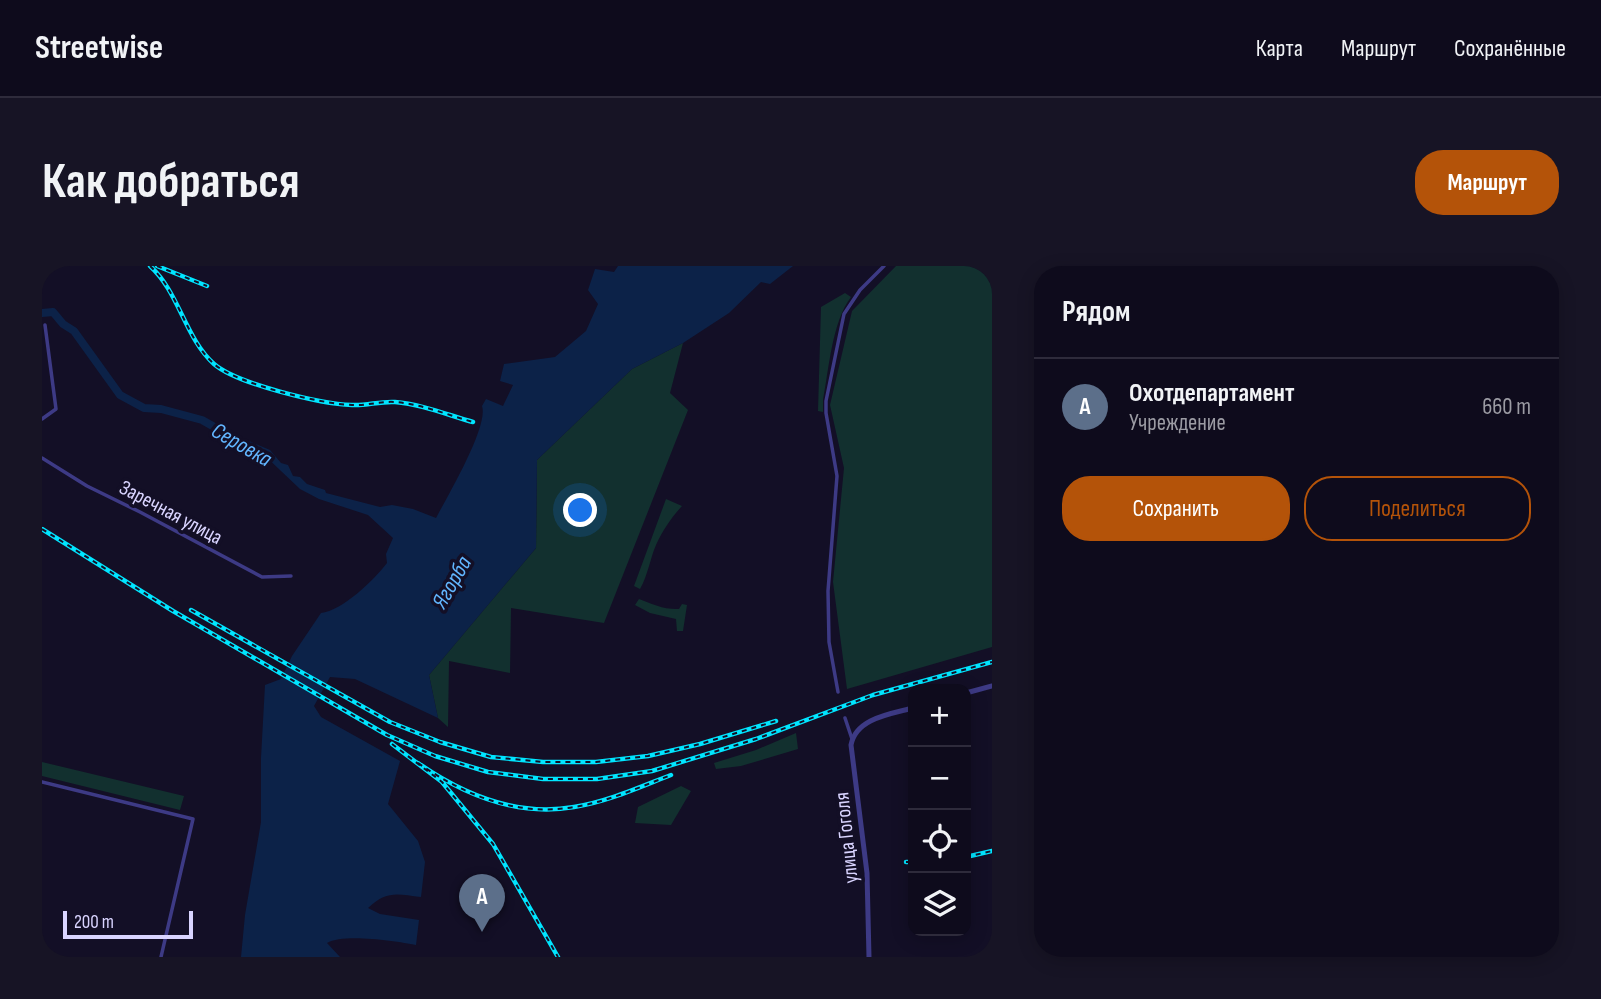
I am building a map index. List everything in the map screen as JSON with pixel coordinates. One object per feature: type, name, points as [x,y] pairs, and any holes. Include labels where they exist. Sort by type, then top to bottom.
[{"type":"street","points":[[838,692],[830,642],[828,592],[837,476],[826,401],[844,314],[860,290],[884,266]]},
{"type":"street","points":[[42,419],[56,409],[45,325]]},
{"type":"street","name":"Заречная улица","points":[[42,458],[87,486],[262,577],[291,576]]},
{"type":"street","points":[[971,692],[992,686]]},
{"type":"street","points":[[852,739],[860,727],[870,721],[908,710]]},
{"type":"street","name":"улица Гоголя","points":[[845,718],[852,739],[867,873],[869,957]]},
{"type":"street","points":[[42,782],[193,818],[161,957]]},
{"type":"green space","points":[[896,266],[992,266],[992,647],[847,689],[833,582],[844,468],[830,405],[852,311]]},
{"type":"green space","points":[[845,293],[851,297],[835,332],[823,412],[818,411],[821,307]]},
{"type":"green space","points":[[683,343],[670,393],[688,410],[604,623],[511,608],[510,673],[449,661],[448,727],[438,718],[429,675],[536,548],[537,460],[632,369]]},
{"type":"green space","points":[[666,499],[682,506],[667,524],[640,589],[634,586]]},
{"type":"green space","points":[[639,599],[669,609],[679,609],[682,604],[687,605],[683,631],[677,631],[676,619],[650,613],[635,605]]},
{"type":"green space","points":[[796,733],[798,749],[741,766],[716,769],[714,763],[756,750]]},
{"type":"green space","points":[[42,762],[184,796],[180,810],[42,776]]},
{"type":"green space","points":[[681,786],[691,791],[671,825],[635,823],[638,807]]},
{"type":"water","name":"Ягорба","points":[[618,266],[793,266],[770,284],[761,282],[729,313],[683,343],[632,369],[537,460],[536,548],[429,675],[438,718],[355,679],[330,677],[314,706],[321,717],[400,761],[388,804],[418,841],[425,862],[421,897],[399,894],[387,896],[368,908],[380,914],[419,920],[416,945],[370,939],[345,939],[327,943],[340,957],[241,957],[245,915],[261,822],[265,685],[281,679],[292,656],[321,613],[348,601],[381,570],[387,563],[386,554],[393,538],[368,515],[319,499],[300,489],[261,452],[251,451],[240,444],[249,441],[270,450],[281,463],[288,465],[293,476],[300,477],[307,484],[325,490],[326,493],[380,507],[392,505],[413,509],[436,518],[473,445],[486,399],[503,406],[513,385],[500,381],[504,364],[555,357],[586,331],[598,304],[588,290],[595,269],[614,272]]},
{"type":"waterway","name":"Серовка","points":[[42,313],[53,312],[63,324],[74,331],[120,395],[144,408],[161,409],[202,420],[240,444],[249,446]]},
{"type":"railway","points":[[150,266],[168,289],[204,353],[214,364],[241,379],[280,392],[321,401],[352,405],[405,403],[473,422]]},
{"type":"railway","points":[[157,266],[207,286]]},
{"type":"railway","points":[[42,529],[173,611],[387,735],[435,756],[488,772],[543,779],[597,779],[652,771],[756,739],[873,695],[992,662]]},
{"type":"railway","points":[[191,610],[390,722],[440,742],[491,757],[543,762],[596,762],[648,756],[700,744],[776,721]]},
{"type":"railway","points":[[392,744],[442,782],[493,844],[558,957]]},
{"type":"railway","points":[[418,763],[473,794],[492,801],[532,809],[574,807],[599,802],[671,775]]},
{"type":"railway","points":[[971,856],[992,851]]},
{"type":"place","name":"Охотдепартамент","points":[[482,932]]}]
